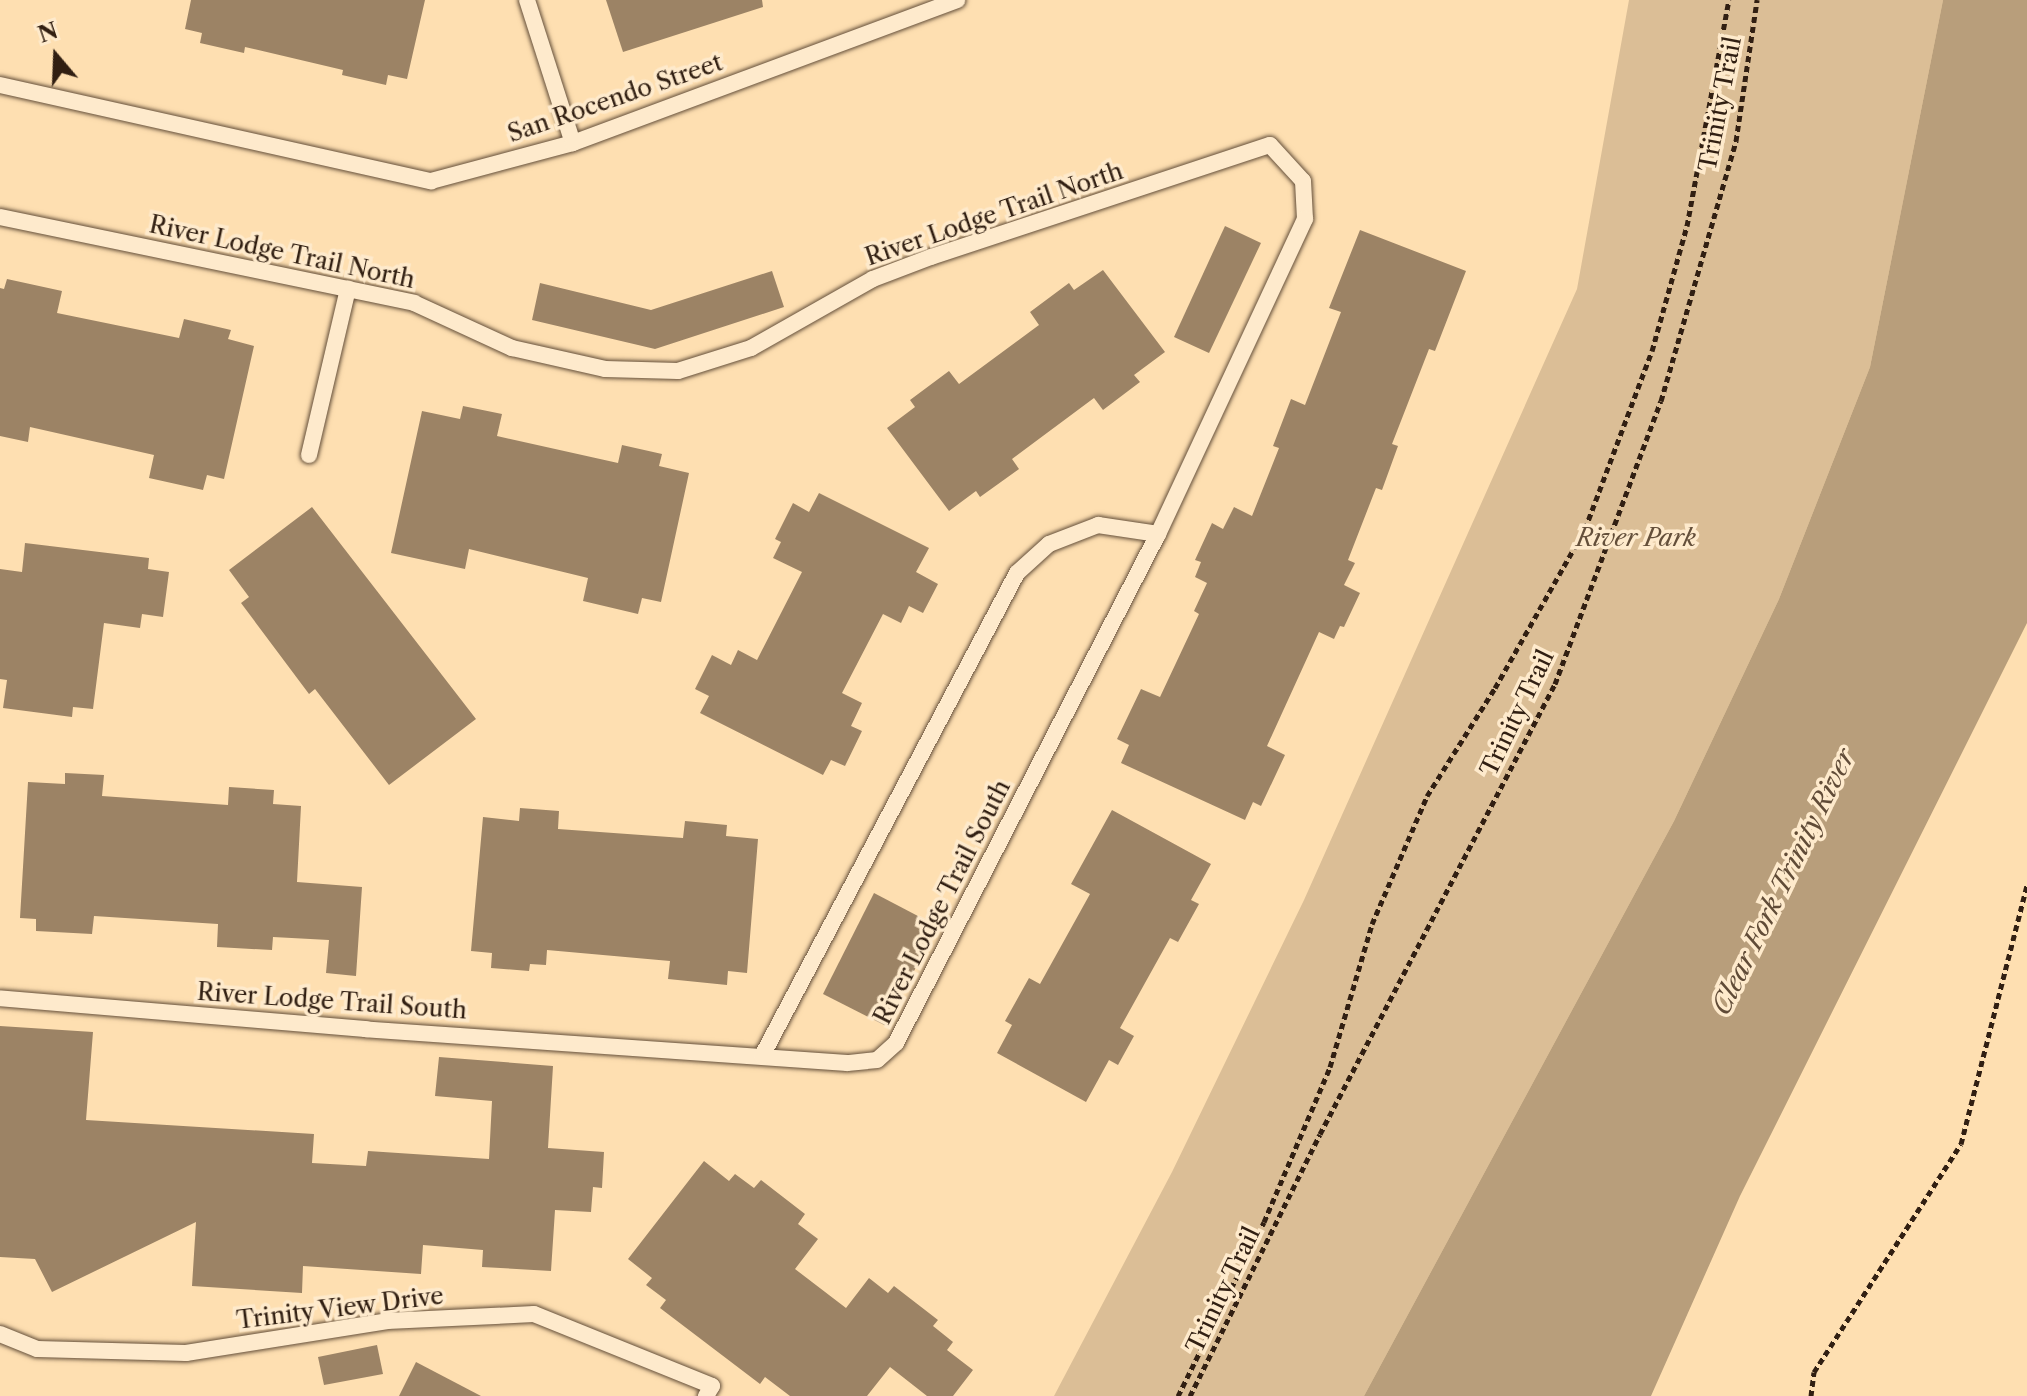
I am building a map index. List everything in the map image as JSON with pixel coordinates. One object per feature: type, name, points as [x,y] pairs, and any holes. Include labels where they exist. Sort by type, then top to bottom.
[{"type":"lane","points":[[527,0],[573,143]]},
{"type":"lane","name":"San Rocendo Street","points":[[0,85],[431,181],[573,143],[957,0]]},
{"type":"lane","name":"River Lodge Trail North","points":[[0,217],[414,303],[512,348],[605,369],[678,371],[751,348],[873,279],[1270,145]]},
{"type":"lane","name":"River Lodge Trail South","points":[[0,998],[366,1029],[847,1063],[877,1060],[896,1043],[1158,534],[1305,219],[1303,181],[1270,145]]},
{"type":"lane","points":[[309,455],[348,289]]},
{"type":"lane","points":[[762,1056],[1017,573],[1049,544],[1098,525],[1158,534]]},
{"type":"lane","name":"Trinity View Drive","points":[[0,1334],[37,1349],[186,1353],[387,1321],[534,1314],[712,1386],[706,1396]]},
{"type":"path","points":[[1178,1396],[1264,1222],[1330,1067],[1372,924],[1427,796],[1495,688],[1585,529],[1652,351],[1687,226],[1729,0]]},
{"type":"path","name":"Trinity Trail","points":[[1190,1396],[1320,1134],[1555,684],[1661,401],[1736,141],[1757,0]]},
{"type":"path","points":[[1811,1396],[1814,1372],[1961,1144],[2027,885]]},
{"type":"green space","name":"River Park","points":[[1629,0],[1943,0],[1870,367],[1779,599],[1674,821],[1364,1396],[1054,1396],[1172,1172],[1304,900],[1577,289]]},
{"type":"water","name":"Clear Fork Trinity River","points":[[1943,0],[2027,0],[2027,623],[1740,1196],[1651,1396],[1364,1396],[1674,821],[1779,599],[1870,367]]},
{"type":"building","points":[[191,0],[425,0],[407,79],[388,75],[386,85],[342,75],[343,70],[245,47],[244,53],[200,43],[202,33],[185,29]]},
{"type":"building","points":[[606,0],[762,0],[763,7],[623,52]]},
{"type":"building","points":[[1225,226],[1261,243],[1209,353],[1174,337]]},
{"type":"building","points":[[1360,230],[1466,271],[1435,351],[1429,349],[1392,444],[1398,446],[1382,490],[1376,488],[1348,560],[1355,563],[1344,585],[1360,593],[1344,627],[1340,626],[1334,639],[1319,632],[1267,746],[1285,755],[1261,806],[1253,802],[1245,820],[1121,763],[1129,745],[1117,739],[1141,689],[1160,697],[1199,614],[1194,611],[1207,583],[1195,577],[1201,562],[1195,560],[1212,523],[1223,529],[1234,507],[1252,516],[1279,448],[1273,446],[1291,399],[1305,405],[1341,312],[1329,308]]},
{"type":"building","points":[[1103,270],[1165,352],[1134,375],[1140,382],[1103,410],[1094,398],[1012,459],[1019,469],[980,497],[976,491],[949,511],[887,428],[915,407],[910,400],[949,371],[959,384],[1039,325],[1030,312],[1069,283],[1074,290]]},
{"type":"building","points":[[772,271],[784,307],[655,349],[532,320],[540,283],[651,310]]},
{"type":"building","points":[[7,279],[62,291],[57,313],[179,338],[184,319],[231,330],[228,339],[254,346],[224,479],[207,475],[203,490],[149,478],[154,455],[30,427],[28,442],[0,436],[0,288],[4,289]]},
{"type":"building","points":[[463,406],[502,414],[497,436],[618,463],[622,445],[662,454],[659,466],[689,473],[661,602],[642,598],[638,614],[583,601],[588,578],[469,549],[465,569],[391,553],[422,411],[460,419]]},
{"type":"building","points":[[819,493],[929,548],[916,572],[938,584],[923,613],[909,606],[901,623],[883,614],[842,693],[862,703],[851,726],[862,731],[845,766],[831,760],[823,775],[700,713],[709,696],[695,689],[712,655],[731,665],[738,650],[757,660],[802,572],[773,558],[781,542],[775,539],[793,503],[809,512]]},
{"type":"building","points":[[312,507],[476,719],[389,785],[315,689],[309,694],[241,603],[249,597],[229,570]]},
{"type":"building","points":[[25,543],[149,558],[148,569],[169,572],[163,617],[142,614],[140,628],[104,623],[93,709],[73,707],[72,717],[3,708],[7,680],[0,679],[0,569],[22,572]]},
{"type":"building","points":[[65,773],[104,775],[102,796],[228,805],[229,787],[274,790],[273,804],[301,806],[297,882],[362,887],[356,976],[326,973],[329,940],[273,937],[272,950],[217,947],[218,924],[94,916],[92,934],[36,931],[36,919],[20,918],[28,782],[65,784]]},
{"type":"building","points":[[520,808],[559,811],[558,829],[683,838],[685,821],[727,825],[726,836],[758,839],[747,973],[728,971],[727,985],[668,979],[670,961],[547,950],[546,965],[530,964],[529,971],[491,968],[492,953],[471,951],[483,817],[519,821]]},
{"type":"building","points":[[1112,810],[1211,864],[1191,900],[1199,904],[1178,942],[1170,938],[1120,1028],[1134,1036],[1118,1065],[1109,1060],[1086,1102],[997,1053],[1012,1025],[1005,1021],[1029,978],[1040,984],[1090,894],[1071,884]]},
{"type":"building","points":[[874,893],[937,926],[886,1026],[823,994]]},
{"type":"building","points":[[0,1026],[93,1032],[86,1120],[314,1134],[312,1163],[366,1166],[368,1151],[489,1159],[492,1101],[435,1096],[439,1057],[553,1066],[548,1148],[604,1152],[602,1188],[593,1187],[591,1212],[555,1210],[551,1271],[482,1267],[483,1250],[423,1245],[421,1274],[303,1266],[302,1293],[192,1286],[196,1222],[52,1292],[35,1259],[0,1257]]},
{"type":"building","points":[[704,1161],[729,1181],[735,1174],[754,1188],[761,1180],[805,1214],[798,1224],[818,1239],[795,1269],[846,1308],[869,1278],[888,1293],[894,1286],[938,1320],[933,1326],[953,1342],[947,1350],[973,1370],[953,1396],[927,1396],[890,1367],[867,1396],[790,1396],[765,1377],[760,1384],[660,1308],[666,1300],[646,1285],[652,1278],[628,1259]]},
{"type":"building","points":[[377,1345],[383,1374],[324,1385],[318,1357]]},
{"type":"building","points":[[416,1362],[481,1396],[399,1396]]}]
